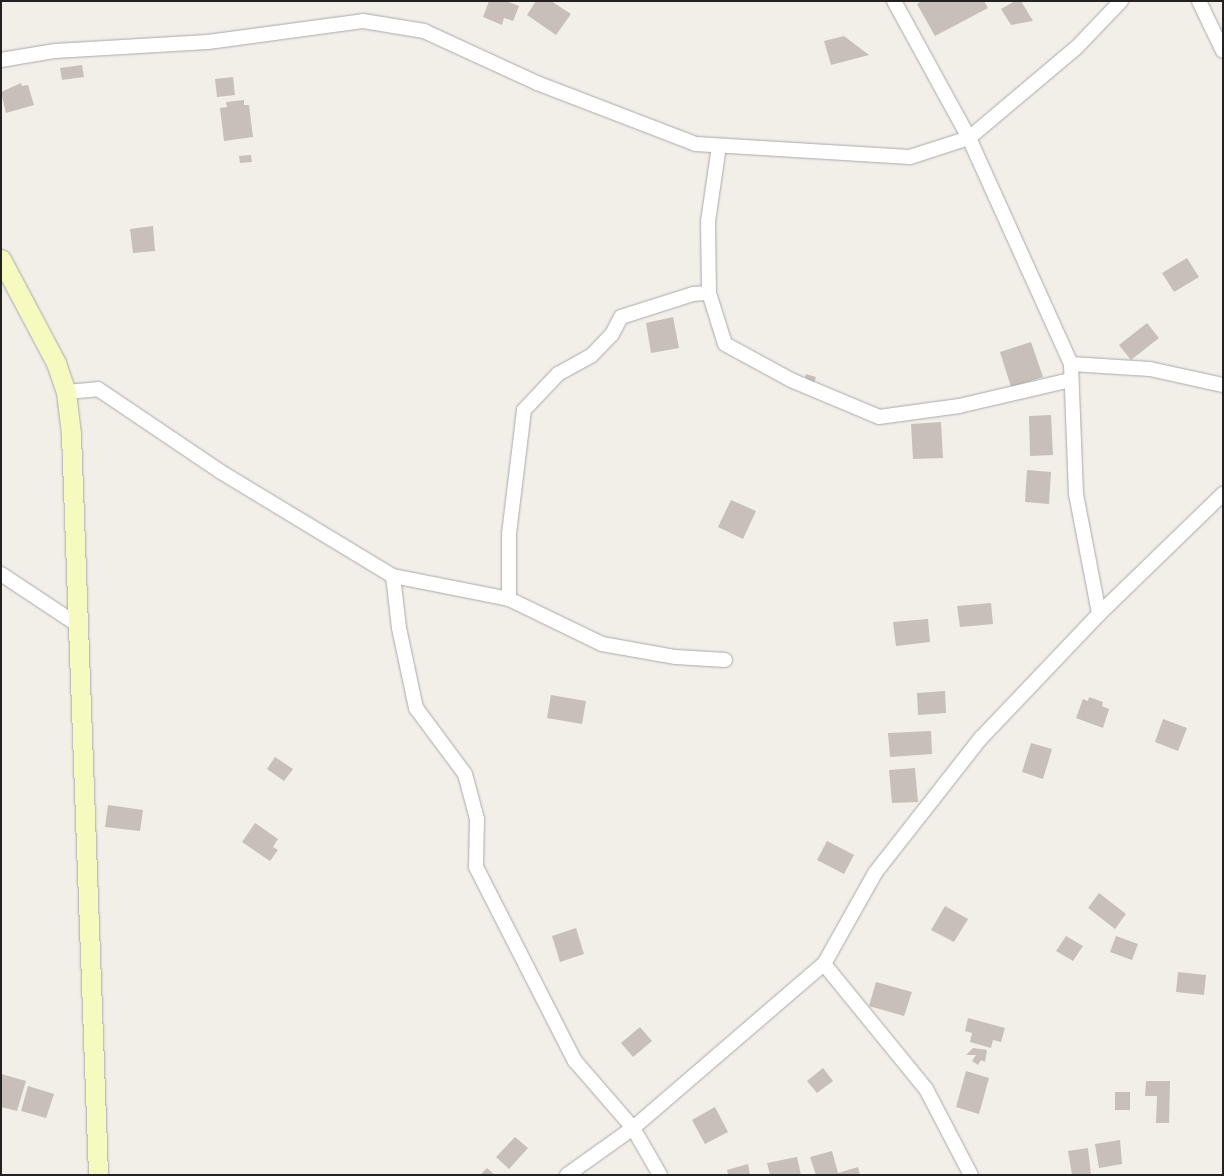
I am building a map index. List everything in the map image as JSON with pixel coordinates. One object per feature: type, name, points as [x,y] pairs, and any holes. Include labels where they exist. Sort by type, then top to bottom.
[{"type":"main road","points":[[1,259],[56,363],[66,392],[81,627],[98,1175]]},
{"type":"street","points":[[894,1],[969,138],[1070,364],[1076,494],[1099,614]]},
{"type":"street","points":[[1,60],[55,51],[208,42],[363,21],[424,31],[537,83],[696,144],[910,157],[969,138],[1076,47],[1121,1]]},
{"type":"street","points":[[1199,1],[1223,51]]},
{"type":"street","points":[[719,146],[708,221],[709,293],[725,344],[791,380],[879,417],[959,406],[1071,380]]},
{"type":"street","points":[[509,600],[509,534],[524,410],[558,374],[591,356],[612,334],[622,317],[693,294],[709,293]]},
{"type":"street","points":[[1070,364],[1150,368],[1223,385]]},
{"type":"street","points":[[66,392],[98,389],[221,472],[393,576],[509,600],[602,644],[676,657],[725,660]]},
{"type":"street","points":[[567,1175],[633,1128],[824,964],[875,873],[972,750],[1099,614],[1223,494]]},
{"type":"street","points":[[1,574],[81,627]]},
{"type":"street","points":[[393,576],[399,628],[416,708],[465,774],[477,819],[476,867],[575,1061],[633,1128],[660,1175]]},
{"type":"street","points":[[824,964],[926,1089],[971,1175]]},
{"type":"building","points":[[489,1],[506,1],[519,6],[513,21],[504,18],[502,25],[483,17]]},
{"type":"building","points":[[536,1],[551,1],[571,14],[556,35],[527,15]]},
{"type":"building","points":[[922,1],[984,1],[988,8],[935,36],[917,4]]},
{"type":"building","points":[[1015,1],[1021,1],[1033,21],[1011,25],[1001,9]]},
{"type":"building","points":[[844,36],[869,55],[831,65],[824,41]]},
{"type":"building","points":[[82,65],[84,77],[62,80],[60,68]]},
{"type":"building","points":[[233,77],[235,95],[217,97],[215,79]]},
{"type":"building","points":[[21,83],[22,86],[28,85],[34,105],[6,113],[1,92]]},
{"type":"building","points":[[244,100],[244,105],[249,105],[253,137],[224,141],[220,108],[227,107],[226,102]]},
{"type":"building","points":[[251,155],[252,162],[240,163],[239,156]]},
{"type":"building","points":[[153,226],[155,251],[133,253],[130,229]]},
{"type":"building","points":[[1187,258],[1199,277],[1174,292],[1162,273]]},
{"type":"building","points":[[673,317],[679,348],[651,353],[646,323]]},
{"type":"building","points":[[1147,323],[1159,338],[1131,360],[1119,345]]},
{"type":"building","points":[[1031,342],[1043,377],[1011,387],[1000,352]]},
{"type":"building","points":[[806,374],[816,377],[813,387],[803,384]]},
{"type":"building","points":[[1051,415],[1053,455],[1030,456],[1029,416]]},
{"type":"building","points":[[941,422],[943,458],[913,459],[911,424]]},
{"type":"building","points":[[1027,470],[1051,472],[1049,504],[1025,502]]},
{"type":"building","points":[[731,500],[756,511],[743,539],[718,527]]},
{"type":"building","points":[[991,603],[993,624],[960,627],[957,606]]},
{"type":"building","points":[[928,619],[930,642],[896,646],[893,622]]},
{"type":"building","points":[[945,691],[946,713],[918,715],[917,693]]},
{"type":"building","points":[[551,695],[586,701],[582,724],[547,718]]},
{"type":"building","points":[[1089,697],[1103,702],[1102,706],[1109,709],[1103,728],[1076,718],[1083,699],[1088,701]]},
{"type":"building","points":[[1163,719],[1187,728],[1178,751],[1155,742]]},
{"type":"building","points":[[931,731],[932,754],[890,757],[888,733]]},
{"type":"building","points":[[1031,743],[1052,749],[1043,779],[1022,772]]},
{"type":"building","points":[[275,757],[293,769],[284,781],[267,769]]},
{"type":"building","points":[[915,768],[918,802],[892,803],[889,770]]},
{"type":"building","points":[[108,805],[143,810],[140,831],[105,827]]},
{"type":"building","points":[[255,823],[278,839],[273,847],[278,850],[270,861],[242,842]]},
{"type":"building","points":[[827,841],[854,855],[844,874],[817,860]]},
{"type":"building","points":[[1099,893],[1126,914],[1115,929],[1088,908]]},
{"type":"building","points":[[945,906],[968,919],[954,942],[931,930]]},
{"type":"building","points":[[576,928],[584,954],[560,962],[552,936]]},
{"type":"building","points":[[1066,936],[1083,946],[1073,961],[1056,951]]},
{"type":"building","points":[[1116,936],[1138,944],[1132,960],[1110,952]]},
{"type":"building","points":[[1178,972],[1206,975],[1204,995],[1176,992]]},
{"type":"building","points":[[876,982],[912,992],[904,1016],[869,1006]]},
{"type":"building","points":[[968,1018],[1005,1028],[1001,1042],[993,1040],[991,1048],[970,1042],[972,1033],[965,1031]]},
{"type":"building","points":[[640,1027],[652,1041],[633,1057],[621,1043]]},
{"type":"building","points":[[973,1048],[987,1050],[985,1062],[981,1060],[978,1065],[972,1061],[976,1055],[966,1055]]},
{"type":"building","points":[[823,1068],[833,1081],[817,1093],[807,1081]]},
{"type":"building","points":[[966,1071],[989,1078],[979,1114],[956,1107]]},
{"type":"building","points":[[1,1074],[26,1081],[17,1111],[1,1107]]},
{"type":"building","points":[[1146,1081],[1170,1081],[1169,1123],[1156,1123],[1157,1096],[1145,1096]]},
{"type":"building","points":[[28,1086],[54,1094],[46,1118],[21,1111]]},
{"type":"building","points":[[1115,1092],[1130,1092],[1130,1110],[1115,1110]]},
{"type":"building","points":[[715,1107],[728,1132],[705,1144],[692,1120]]},
{"type":"building","points":[[515,1137],[528,1148],[509,1169],[496,1157]]},
{"type":"building","points":[[1120,1140],[1122,1164],[1099,1168],[1095,1144]]},
{"type":"building","points":[[1088,1148],[1091,1175],[1072,1175],[1068,1151]]},
{"type":"building","points":[[832,1151],[838,1173],[858,1167],[860,1175],[816,1175],[810,1157]]},
{"type":"building","points":[[797,1157],[801,1175],[770,1175],[767,1163]]},
{"type":"building","points":[[748,1164],[750,1175],[728,1175],[727,1170]]},
{"type":"building","points":[[487,1168],[495,1175],[480,1175]]}]
